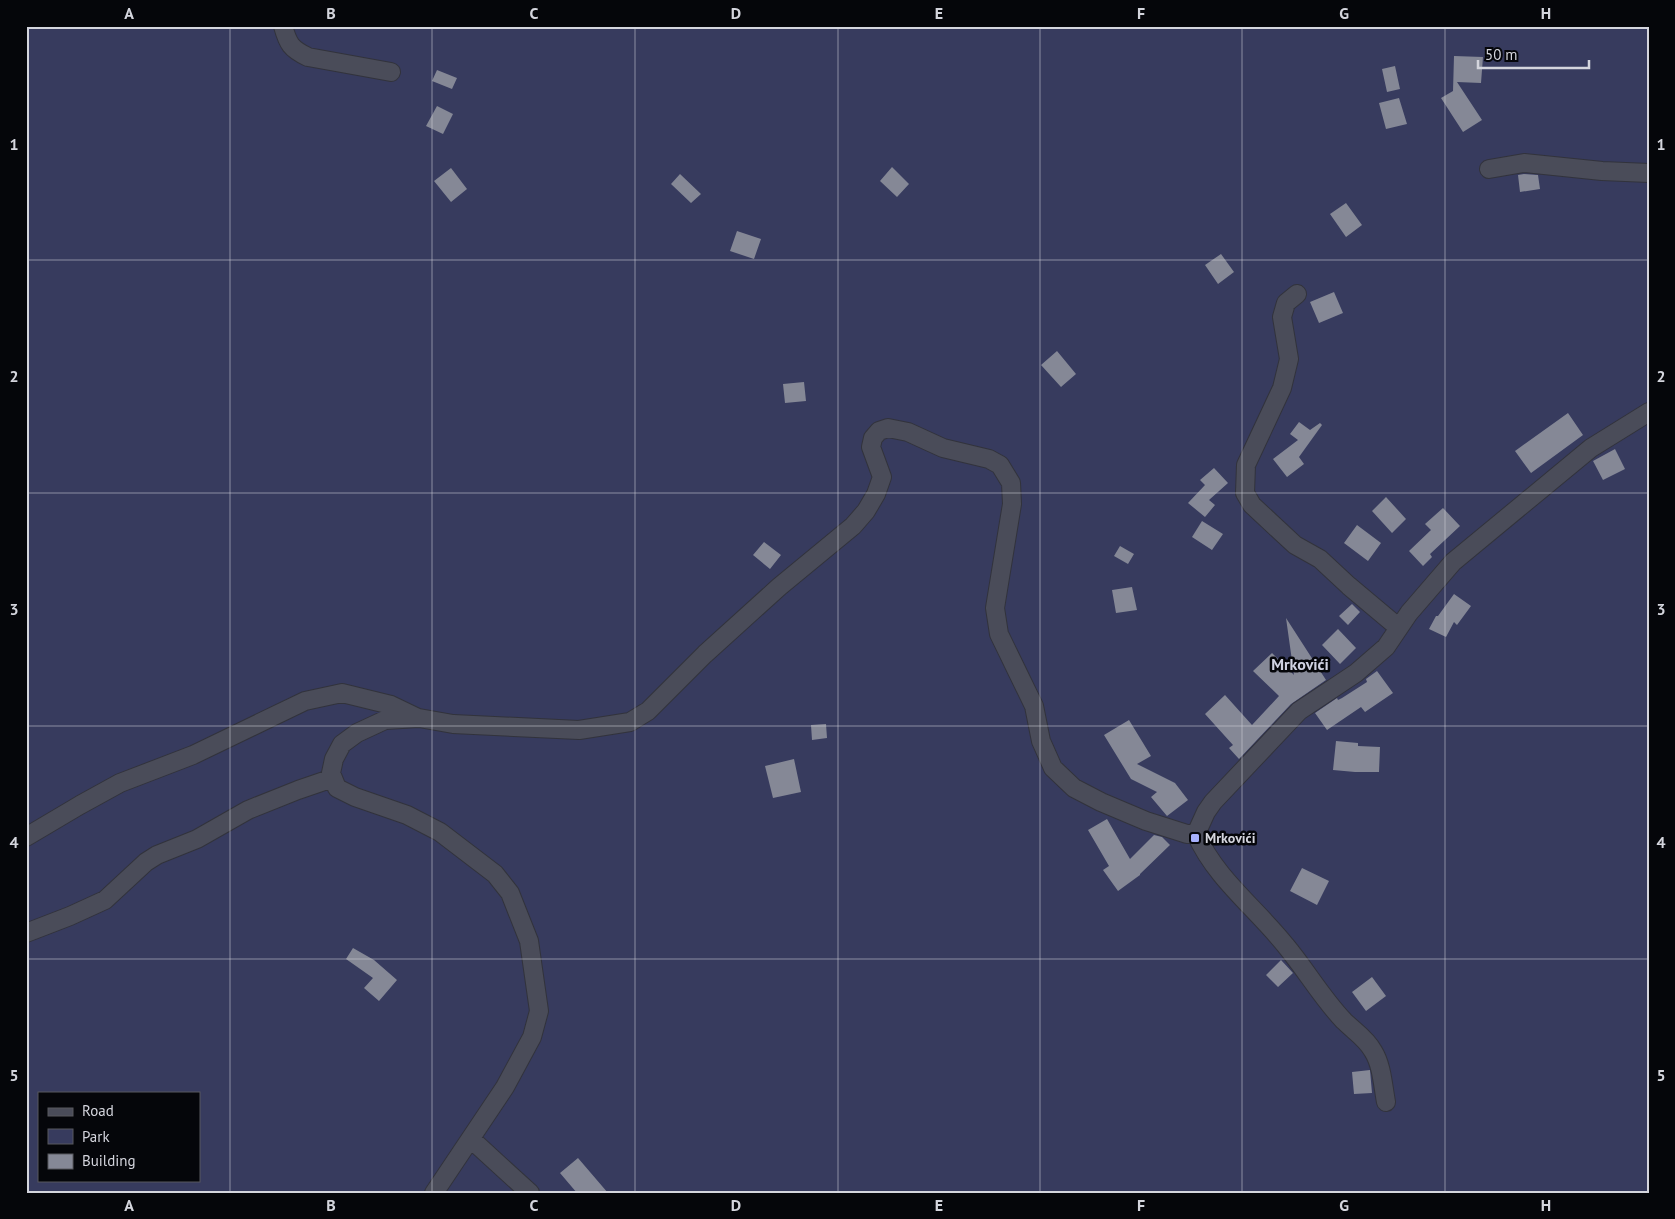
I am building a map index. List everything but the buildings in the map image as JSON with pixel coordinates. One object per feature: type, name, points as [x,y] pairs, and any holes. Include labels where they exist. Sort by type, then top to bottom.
[{"type":"street","points":[[283,26],[287,41],[295,52],[308,57],[391,72]]},
{"type":"street","points":[[1489,169],[1524,163],[1602,171],[1649,173]]},
{"type":"street","points":[[1297,294],[1286,303],[1282,317],[1289,359],[1282,388],[1246,465],[1245,493],[1252,505],[1294,545],[1320,559],[1399,628]]},
{"type":"street","points":[[1386,1102],[1374,1051],[1361,1035],[1344,1022],[1286,946],[1215,868],[1204,852],[1196,834],[1213,802],[1299,711],[1356,673],[1386,647],[1409,613],[1453,562],[1592,448],[1649,412]]},
{"type":"street","points":[[434,1193],[505,1087],[532,1037],[539,1011],[529,941],[510,893],[495,874],[440,832],[407,815],[337,788],[331,773],[334,759],[342,744],[357,733],[385,720],[419,718],[453,724],[579,730],[630,722],[648,712],[705,654],[779,587],[853,526],[866,511],[876,494],[882,477],[871,448],[873,438],[879,431],[888,428],[908,432],[943,448],[989,458],[1000,465],[1011,483],[1012,504],[995,608],[999,634],[1034,706],[1041,741],[1053,768],[1074,788],[1101,802],[1146,821],[1187,834],[1196,834]]},
{"type":"street","points":[[26,838],[120,783],[193,755],[305,702],[342,693],[391,705],[419,718]]},
{"type":"street","points":[[26,933],[105,900],[146,862],[157,855],[197,839],[248,810],[333,778]]},
{"type":"street","points":[[470,1139],[530,1193]]},
{"type":"green space","points":[[26,26],[1649,26],[1649,1193],[26,1193]]},
{"type":"place","name":"Mrkovići","points":[[1195,838]]},
{"type":"district","name":"Mrkovići","points":[[1300,664]]}]
